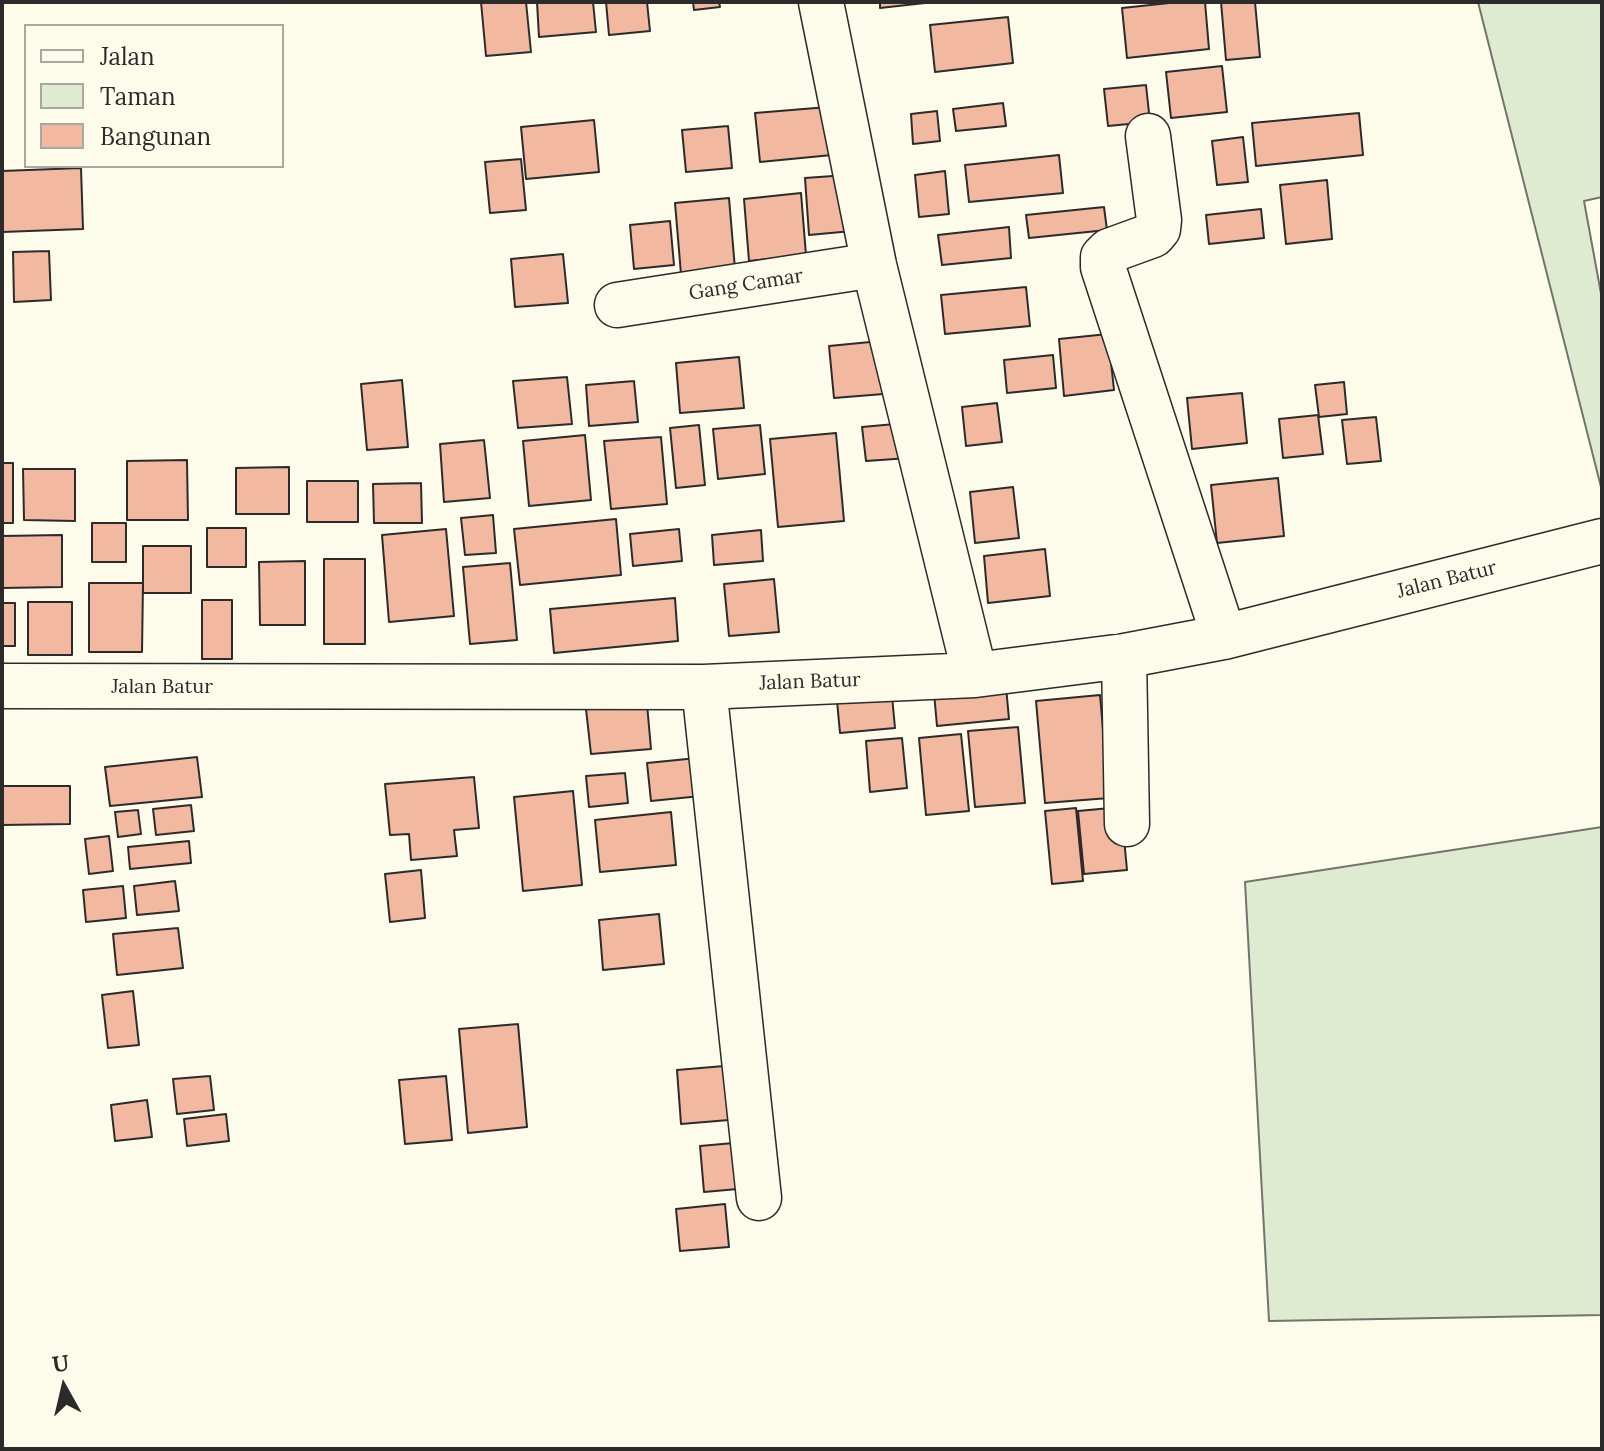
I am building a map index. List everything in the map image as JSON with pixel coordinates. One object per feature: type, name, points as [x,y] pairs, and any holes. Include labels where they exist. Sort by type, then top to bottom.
[{"type":"street","points":[[821,2],[874,265],[975,675]]},
{"type":"street","points":[[1148,136],[1158,229],[1153,235],[1109,251],[1103,257],[1103,267],[1224,637]]},
{"type":"street","name":"Gang Camar","points":[[617,305],[874,265]]},
{"type":"street","name":"Jalan Batur","points":[[2,686],[704,687],[975,675],[1124,656],[1224,637],[1602,541]]},
{"type":"street","points":[[1124,656],[1127,824]]},
{"type":"street","points":[[704,687],[759,1198]]},
{"type":"green space","points":[[1478,2],[1602,2],[1602,197],[1584,201],[1602,299],[1602,491]]},
{"type":"green space","points":[[1602,827],[1602,1315],[1269,1321],[1245,882]]},
{"type":"building","points":[[481,2],[526,2],[531,52],[486,56]]},
{"type":"building","points":[[537,2],[593,2],[596,32],[539,37]]},
{"type":"building","points":[[606,2],[647,2],[650,31],[609,35]]},
{"type":"building","points":[[693,2],[719,2],[720,7],[694,10]]},
{"type":"building","points":[[880,2],[934,2],[880,8]]},
{"type":"building","points":[[1205,2],[1209,49],[1127,58],[1122,8]]},
{"type":"building","points":[[1221,2],[1255,2],[1260,57],[1226,60]]},
{"type":"building","points":[[1008,17],[1013,63],[935,72],[930,25]]},
{"type":"building","points":[[1222,66],[1227,112],[1171,118],[1166,72]]},
{"type":"building","points":[[1146,85],[1150,122],[1108,126],[1104,89]]},
{"type":"building","points":[[1003,103],[1006,126],[956,131],[953,109]]},
{"type":"building","points":[[828,107],[832,155],[760,162],[755,113]]},
{"type":"building","points":[[937,111],[940,141],[913,144],[911,114]]},
{"type":"building","points":[[1359,113],[1363,155],[1256,166],[1252,123]]},
{"type":"building","points":[[594,120],[599,172],[526,179],[521,127]]},
{"type":"building","points":[[728,126],[732,168],[686,172],[682,130]]},
{"type":"building","points":[[1243,137],[1248,182],[1217,185],[1212,141]]},
{"type":"building","points":[[1059,155],[1063,193],[969,202],[965,165]]},
{"type":"building","points":[[521,159],[526,210],[490,213],[485,162]]},
{"type":"building","points":[[81,168],[83,229],[2,232],[2,171]]},
{"type":"building","points":[[945,171],[949,214],[919,217],[915,175]]},
{"type":"building","points":[[847,175],[852,231],[809,235],[805,178]]},
{"type":"building","points":[[1327,180],[1332,239],[1286,244],[1280,185]]},
{"type":"building","points":[[801,193],[806,255],[749,261],[744,199]]},
{"type":"building","points":[[729,198],[735,269],[681,274],[675,203]]},
{"type":"building","points":[[1104,207],[1107,230],[1029,238],[1026,215]]},
{"type":"building","points":[[1261,209],[1264,238],[1209,244],[1206,215]]},
{"type":"building","points":[[670,221],[674,265],[634,269],[630,225]]},
{"type":"building","points":[[1009,227],[1011,258],[942,265],[938,235]]},
{"type":"building","points":[[49,251],[51,300],[14,302],[13,252]]},
{"type":"building","points":[[563,254],[568,303],[515,307],[511,259]]},
{"type":"building","points":[[1026,287],[1030,326],[945,334],[941,295]]},
{"type":"building","points":[[1108,334],[1114,390],[1064,396],[1059,339]]},
{"type":"building","points":[[891,340],[896,393],[834,398],[829,346]]},
{"type":"building","points":[[1053,355],[1056,388],[1007,393],[1004,360]]},
{"type":"building","points":[[739,357],[744,408],[680,413],[676,363]]},
{"type":"building","points":[[567,377],[572,424],[518,428],[513,381]]},
{"type":"building","points":[[402,380],[408,447],[367,450],[361,384]]},
{"type":"building","points":[[634,381],[638,422],[589,426],[586,385]]},
{"type":"building","points":[[1344,382],[1347,414],[1319,417],[1315,385]]},
{"type":"building","points":[[1242,393],[1247,443],[1192,449],[1187,398]]},
{"type":"building","points":[[997,403],[1002,442],[966,446],[962,407]]},
{"type":"building","points":[[1318,415],[1323,454],[1283,458],[1279,419]]},
{"type":"building","points":[[1376,417],[1381,461],[1347,464],[1342,420]]},
{"type":"building","points":[[906,423],[909,458],[866,461],[862,427]]},
{"type":"building","points":[[699,425],[705,485],[676,488],[670,428]]},
{"type":"building","points":[[760,425],[765,474],[718,479],[713,429]]},
{"type":"building","points":[[836,433],[844,521],[778,527],[770,439]]},
{"type":"building","points":[[585,435],[591,500],[529,506],[523,441]]},
{"type":"building","points":[[661,437],[667,504],[611,509],[604,441]]},
{"type":"building","points":[[484,440],[490,498],[444,502],[440,444]]},
{"type":"building","points":[[187,460],[188,520],[127,520],[127,461]]},
{"type":"building","points":[[2,463],[13,463],[13,523],[2,523]]},
{"type":"building","points":[[289,467],[289,514],[236,514],[236,468]]},
{"type":"building","points":[[23,469],[75,469],[75,521],[24,520]]},
{"type":"building","points":[[1278,478],[1284,536],[1217,543],[1211,485]]},
{"type":"building","points":[[307,481],[358,481],[358,522],[307,522]]},
{"type":"building","points":[[421,483],[422,523],[374,523],[373,484]]},
{"type":"building","points":[[1013,487],[1019,538],[975,543],[970,492]]},
{"type":"building","points":[[493,515],[496,553],[465,555],[461,518]]},
{"type":"building","points":[[616,519],[621,575],[520,585],[514,529]]},
{"type":"building","points":[[92,523],[126,523],[126,562],[92,562]]},
{"type":"building","points":[[207,528],[246,528],[246,567],[207,567]]},
{"type":"building","points":[[446,529],[454,616],[389,622],[382,535]]},
{"type":"building","points":[[679,529],[682,561],[633,566],[630,534]]},
{"type":"building","points":[[761,530],[763,561],[714,565],[712,535]]},
{"type":"building","points":[[62,535],[62,587],[2,588],[2,536]]},
{"type":"building","points":[[143,546],[191,546],[191,593],[143,593]]},
{"type":"building","points":[[1045,549],[1050,596],[988,603],[984,556]]},
{"type":"building","points":[[324,559],[365,559],[365,644],[324,644]]},
{"type":"building","points":[[305,561],[305,625],[260,625],[259,562]]},
{"type":"building","points":[[510,563],[517,640],[470,644],[463,567]]},
{"type":"building","points":[[774,579],[779,632],[729,636],[724,584]]},
{"type":"building","points":[[89,583],[143,583],[142,652],[89,652]]},
{"type":"building","points":[[675,598],[678,641],[554,653],[550,609]]},
{"type":"building","points":[[202,600],[232,600],[232,659],[202,659]]},
{"type":"building","points":[[28,602],[72,602],[72,655],[28,655]]},
{"type":"building","points":[[2,603],[15,603],[15,646],[2,646]]},
{"type":"building","points":[[1005,676],[1009,719],[937,726],[933,682]]},
{"type":"building","points":[[891,685],[895,728],[840,733],[836,690]]},
{"type":"building","points":[[1100,695],[1109,798],[1045,803],[1036,701]]},
{"type":"building","points":[[647,704],[651,749],[591,754],[586,709]]},
{"type":"building","points":[[1018,727],[1025,803],[975,807],[968,731]]},
{"type":"building","points":[[961,734],[969,811],[926,815],[919,738]]},
{"type":"building","points":[[902,738],[907,788],[870,792],[866,741]]},
{"type":"building","points":[[197,757],[202,797],[110,806],[105,767]]},
{"type":"building","points":[[707,757],[711,795],[651,801],[647,763]]},
{"type":"building","points":[[625,773],[628,803],[589,807],[586,776]]},
{"type":"building","points":[[474,777],[479,828],[454,830],[457,856],[411,860],[409,834],[390,835],[385,784]]},
{"type":"building","points":[[2,786],[70,786],[70,824],[2,825]]},
{"type":"building","points":[[573,791],[582,885],[523,891],[514,797]]},
{"type":"building","points":[[191,805],[194,831],[156,835],[153,809]]},
{"type":"building","points":[[1121,807],[1127,870],[1084,874],[1078,811]]},
{"type":"building","points":[[1076,808],[1083,881],[1052,884],[1045,811]]},
{"type":"building","points":[[138,810],[141,834],[118,837],[115,812]]},
{"type":"building","points":[[671,812],[676,865],[600,872],[595,820]]},
{"type":"building","points":[[109,836],[113,871],[89,874],[85,839]]},
{"type":"building","points":[[189,841],[191,863],[130,869],[128,847]]},
{"type":"building","points":[[421,870],[425,918],[390,922],[385,874]]},
{"type":"building","points":[[175,881],[179,911],[137,915],[134,886]]},
{"type":"building","points":[[123,886],[126,918],[86,922],[83,890]]},
{"type":"building","points":[[659,914],[664,964],[603,970],[599,920]]},
{"type":"building","points":[[178,928],[183,968],[117,975],[113,934]]},
{"type":"building","points":[[133,991],[139,1045],[108,1048],[102,995]]},
{"type":"building","points":[[518,1024],[527,1127],[468,1133],[459,1029]]},
{"type":"building","points":[[736,1065],[741,1119],[681,1124],[677,1070]]},
{"type":"building","points":[[210,1076],[214,1110],[177,1114],[173,1079]]},
{"type":"building","points":[[446,1076],[452,1140],[405,1144],[399,1080]]},
{"type":"building","points":[[147,1100],[152,1137],[115,1141],[111,1105]]},
{"type":"building","points":[[226,1114],[229,1141],[187,1146],[184,1119]]},
{"type":"building","points":[[745,1142],[749,1188],[704,1192],[700,1146]]},
{"type":"building","points":[[725,1204],[729,1247],[680,1251],[676,1209]]}]
